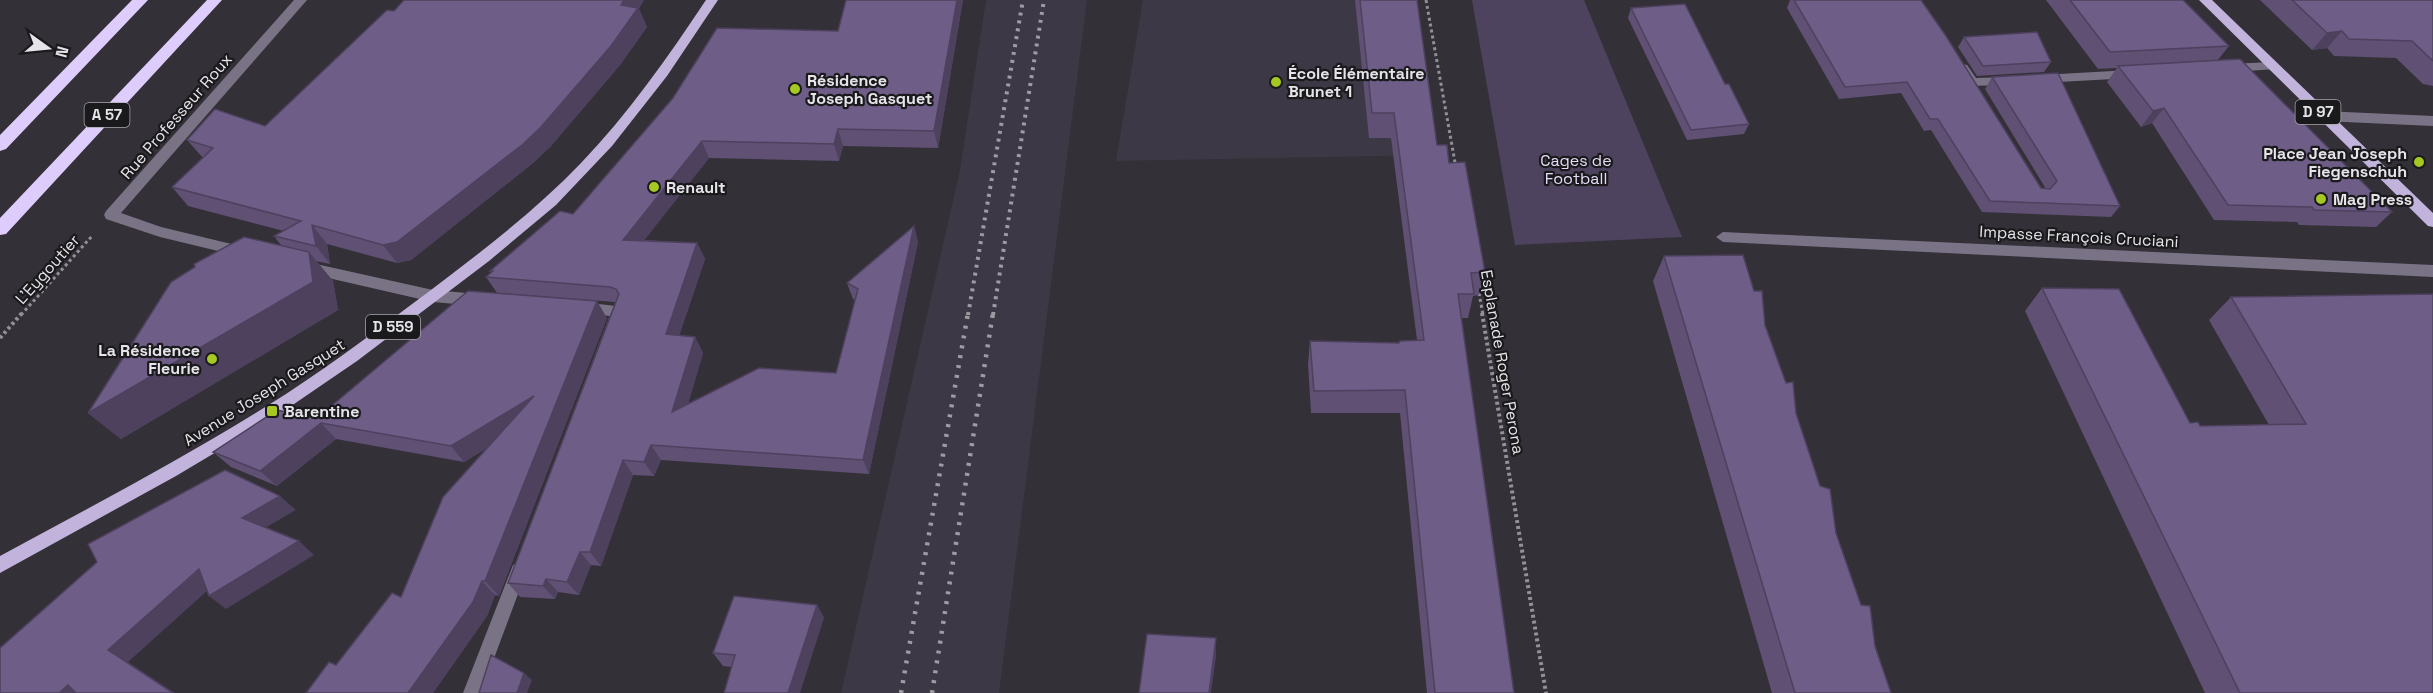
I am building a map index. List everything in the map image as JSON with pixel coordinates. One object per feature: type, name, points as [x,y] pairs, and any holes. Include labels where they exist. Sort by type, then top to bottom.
[{"type":"highway","points":[[0,145],[141,0]]},
{"type":"highway","name":"A 57","points":[[0,229],[215,0]]},
{"type":"main road","name":"Avenue Joseph Gasquet","points":[[0,565],[189,462],[272,411],[362,351],[495,251],[568,186],[608,141],[676,55],[712,0]]},
{"type":"main road","name":"D 97","points":[[2205,0],[2433,222]]},
{"type":"street","name":"Rue Professeur Roux","points":[[111,215],[301,0]]},
{"type":"street","points":[[1954,56],[1975,88],[2024,80],[2145,73]]},
{"type":"street","points":[[2214,69],[2272,66]]},
{"type":"street","points":[[2323,116],[2433,121]]},
{"type":"street","points":[[111,215],[160,232],[262,257]]},
{"type":"street","name":"Impasse François Cruciani","points":[[1723,237],[2433,271]]},
{"type":"street","points":[[296,265],[434,296],[492,301]]},
{"type":"street","points":[[561,306],[619,311],[607,343]]},
{"type":"street","points":[[472,693],[527,551]]},
{"type":"path","points":[[1426,0],[1458,175]]},
{"type":"path","name":"L'Eygoutier","points":[[0,338],[111,215]]},
{"type":"path","name":"Esplanade Roger Perona","points":[[1477,284],[1546,693]]},
{"type":"shaded area","points":[[986,0],[1087,0],[999,693],[841,693],[960,170]]},
{"type":"shaded area","name":"École Élémentaire Brunet 1","points":[[1143,0],[1407,0],[1435,155],[1116,161]]},
{"type":"green space","name":"Cages de Football","points":[[1472,0],[1584,0],[1682,237],[1515,245]]},
{"type":"building","points":[[404,0],[624,0],[621,5],[638,8],[611,46],[541,127],[522,145],[397,242],[383,245],[312,225],[316,246],[274,236],[301,221],[172,187],[213,148],[187,140],[215,109],[265,126],[387,10],[394,11]]},
{"type":"building","points":[[846,0],[957,0],[934,131],[838,129],[834,144],[702,141],[623,240],[697,243],[666,334],[695,337],[672,412],[759,368],[836,373],[858,289],[847,283],[914,226],[863,460],[651,445],[644,462],[623,460],[590,552],[580,552],[567,582],[546,579],[543,586],[508,583],[619,294],[616,289],[610,287],[486,277],[493,271],[490,271],[560,211],[573,214],[673,98],[717,28],[838,31]]},
{"type":"building","points":[[1360,0],[1417,0],[1437,145],[1447,145],[1449,163],[1465,162],[1485,272],[1471,273],[1474,294],[1458,294],[1514,693],[1435,693],[1405,390],[1314,391],[1310,341],[1399,343],[1400,341],[1424,340],[1394,113],[1372,113]]},
{"type":"building","points":[[1794,0],[1921,0],[2041,188],[2050,189],[2057,181],[1992,77],[2058,73],[2120,206],[1990,201],[1938,119],[1930,119],[1907,82],[1845,87]]},
{"type":"building","points":[[2070,0],[2183,0],[2229,46],[2110,52]]},
{"type":"building","points":[[2292,0],[2433,0],[2433,61],[2412,41],[2349,39],[2342,31],[2327,33]]},
{"type":"building","points":[[1685,4],[1725,84],[1729,84],[1749,124],[1691,130],[1631,8]]},
{"type":"building","points":[[2037,32],[2051,62],[1983,66],[1964,37]]},
{"type":"building","points":[[2240,59],[2392,212],[2228,205],[2164,108],[2153,111],[2118,66]]},
{"type":"building","points":[[244,237],[309,252],[313,282],[88,413],[171,282],[195,267],[194,264]]},
{"type":"building","points":[[1743,255],[1754,291],[1762,291],[1765,325],[1786,383],[1793,382],[1796,413],[1820,486],[1830,489],[1836,533],[1861,605],[1870,606],[1875,646],[1891,693],[1795,693],[1664,256]]},
{"type":"building","points":[[2042,288],[2119,289],[2190,423],[2198,422],[2200,426],[2306,424],[2231,297],[2433,294],[2433,693],[2240,693]]},
{"type":"building","points":[[468,291],[597,301],[485,581],[482,581],[473,602],[408,693],[306,693],[329,662],[336,665],[392,593],[401,597],[443,497],[534,396],[451,446],[321,423],[260,471],[213,452],[277,410],[317,418]]},
{"type":"building","points":[[225,470],[280,496],[242,518],[299,541],[209,596],[199,569],[108,650],[173,693],[76,693],[68,685],[59,693],[0,693],[0,648],[97,562],[88,544]]},
{"type":"building","points":[[734,596],[817,605],[788,693],[724,693],[735,655],[713,653]]},
{"type":"building","points":[[1147,634],[1216,638],[1209,693],[1139,693]]},
{"type":"building","points":[[491,655],[524,673],[517,693],[479,693]]},
{"type":"railway","points":[[968,315],[1023,0]]},
{"type":"railway","points":[[993,315],[1044,0]]},
{"type":"railway","points":[[901,693],[968,313]]},
{"type":"railway","points":[[932,693],[993,313]]},
{"type":"place","name":"École Élémentaire Brunet 1","points":[[1276,82]]},
{"type":"place","name":"Résidence Joseph Gasquet","points":[[795,89]]},
{"type":"place","name":"Place Jean Joseph Fiegenschuh","points":[[2419,162]]},
{"type":"place","name":"Renault","points":[[654,187]]},
{"type":"place","name":"Mag Press","points":[[2321,199]]},
{"type":"place","name":"La Résidence Fleurie","points":[[212,359]]},
{"type":"place","name":"Barentine","points":[[272,411]]}]
